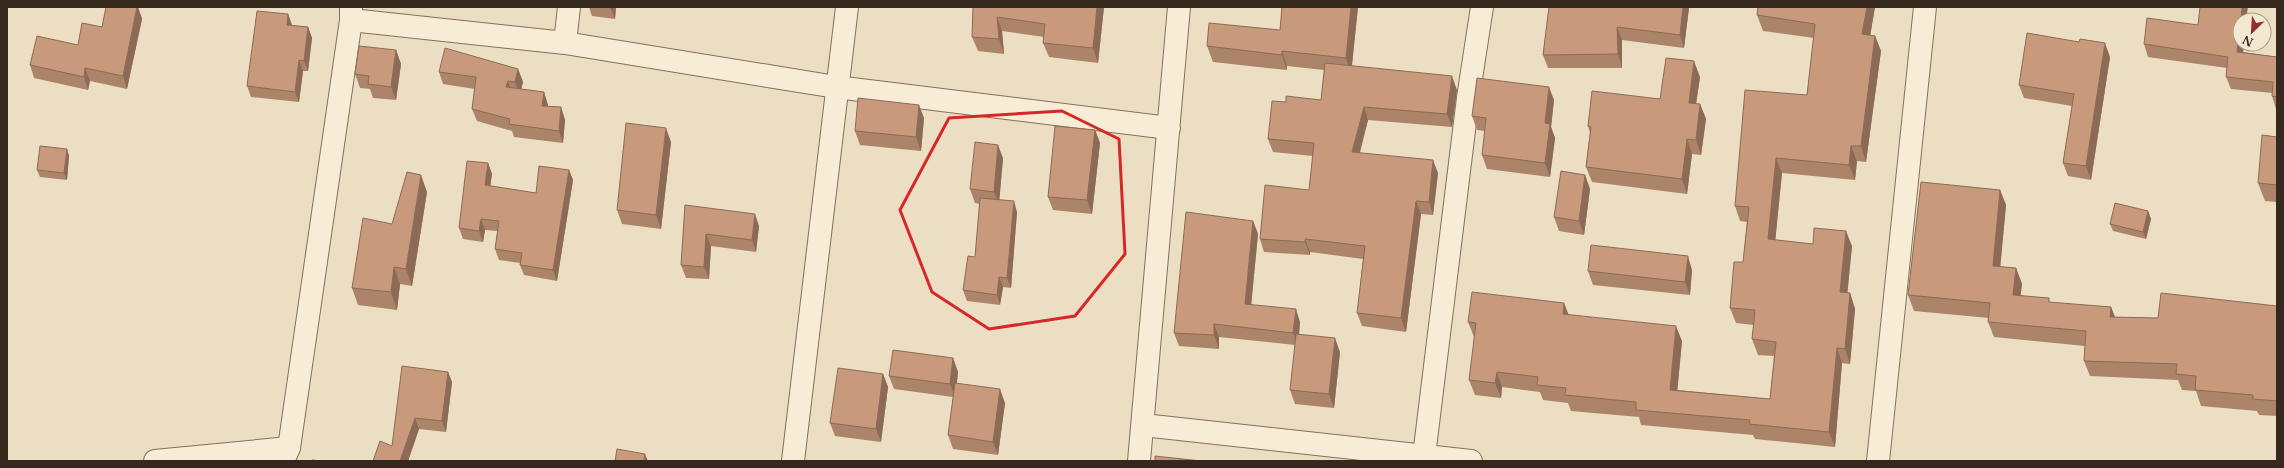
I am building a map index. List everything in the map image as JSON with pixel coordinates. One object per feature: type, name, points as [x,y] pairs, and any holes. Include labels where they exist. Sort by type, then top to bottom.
[{"type":"street","points":[[565,43],[569,7]]},
{"type":"street","points":[[794,461],[836,87],[847,7]]},
{"type":"street","points":[[1139,461],[1179,7]]},
{"type":"street","points":[[1424,456],[1468,98],[1482,7]]},
{"type":"street","points":[[1878,461],[1925,7]]},
{"type":"street","points":[[155,461],[286,454],[351,14],[565,43],[836,87],[1169,128]]},
{"type":"street","points":[[1143,425],[1471,461]]},
{"type":"highlighted area","points":[[1062,111],[1119,139],[1125,254],[1075,316],[989,329],[932,292],[900,210],[949,118]]},
{"type":"building","points":[[106,7],[137,7],[123,76],[85,68],[84,77],[30,65],[37,36],[78,45],[82,23],[102,27]]},
{"type":"building","points":[[973,7],[1097,7],[1093,48],[1043,43],[1045,24],[997,17],[999,39],[972,37]]},
{"type":"building","points":[[1282,7],[1351,7],[1346,58],[1282,51],[1282,55],[1207,46],[1209,23],[1280,30]]},
{"type":"building","points":[[1549,7],[1683,7],[1680,35],[1617,27],[1618,54],[1543,55]]},
{"type":"building","points":[[1758,7],[1867,7],[1862,34],[1875,36],[1861,146],[1851,146],[1849,165],[1776,158],[1768,239],[1813,244],[1814,228],[1846,231],[1840,292],[1850,293],[1845,349],[1837,348],[1829,432],[1749,424],[1750,420],[1636,410],[1636,402],[1565,395],[1566,388],[1537,385],[1538,377],[1497,372],[1495,383],[1469,380],[1476,323],[1468,322],[1472,292],[1564,303],[1563,314],[1676,326],[1670,390],[1770,399],[1776,342],[1752,339],[1755,310],[1730,308],[1734,262],[1743,262],[1749,207],[1735,206],[1745,90],[1807,95],[1815,24],[1757,15]]},
{"type":"building","points":[[2200,7],[2242,7],[2242,12],[2232,12],[2232,52],[2277,57],[2277,97],[2272,96],[2273,82],[2226,77],[2228,57],[2144,44],[2147,18],[2198,25]]},
{"type":"building","points":[[257,11],[288,14],[287,25],[308,27],[304,61],[299,60],[295,92],[247,86]]},
{"type":"building","points":[[2027,33],[2079,42],[2080,39],[2105,43],[2086,166],[2063,163],[2074,94],[2019,85]]},
{"type":"building","points":[[359,46],[396,50],[391,87],[368,84],[369,76],[355,74]]},
{"type":"building","points":[[445,48],[518,69],[515,82],[508,81],[506,87],[544,92],[542,106],[561,107],[559,131],[509,124],[510,119],[472,109],[476,77],[439,72]]},
{"type":"building","points":[[1666,58],[1694,61],[1689,103],[1700,104],[1696,140],[1687,139],[1682,179],[1586,167],[1591,127],[1588,126],[1592,91],[1660,99]]},
{"type":"building","points":[[1325,63],[1452,76],[1447,114],[1364,107],[1352,152],[1433,160],[1429,202],[1416,201],[1401,318],[1357,313],[1365,246],[1305,239],[1305,242],[1260,239],[1265,185],[1309,190],[1314,143],[1268,139],[1272,101],[1286,102],[1286,96],[1321,100]]},
{"type":"building","points":[[1477,78],[1549,87],[1545,123],[1550,124],[1545,163],[1482,155],[1486,118],[1472,116]]},
{"type":"building","points":[[858,98],[919,105],[916,137],[855,131]]},
{"type":"building","points":[[626,123],[666,128],[656,215],[617,210]]},
{"type":"building","points":[[1055,126],[1095,130],[1087,200],[1048,197]]},
{"type":"building","points":[[2262,135],[2277,137],[2277,185],[2258,183]]},
{"type":"building","points":[[975,142],[998,145],[994,192],[970,189]]},
{"type":"building","points":[[40,146],[67,149],[64,173],[37,170]]},
{"type":"building","points":[[467,161],[488,163],[485,185],[536,193],[539,166],[569,170],[553,270],[520,265],[522,253],[495,249],[499,221],[481,219],[479,231],[459,228]]},
{"type":"building","points":[[1561,171],[1585,175],[1579,221],[1554,217]]},
{"type":"building","points":[[407,172],[421,175],[406,269],[394,267],[391,292],[352,288],[363,218],[392,224]]},
{"type":"building","points":[[1921,182],[2000,190],[1993,266],[2016,268],[2013,295],[2049,298],[2049,302],[2111,307],[2110,317],[2158,318],[2161,293],[2277,306],[2277,401],[2253,399],[2253,395],[2195,390],[2196,376],[2176,374],[2177,364],[2084,361],[2086,331],[1988,322],[1990,303],[1908,295]]},
{"type":"building","points":[[980,198],[1014,201],[1007,278],[999,277],[997,295],[963,290],[968,256],[975,257]]},
{"type":"building","points":[[2115,203],[2148,211],[2143,232],[2110,224]]},
{"type":"building","points":[[685,205],[755,214],[752,240],[706,234],[704,267],[681,265]]},
{"type":"building","points":[[1186,212],[1253,221],[1245,304],[1296,309],[1293,333],[1214,324],[1214,335],[1174,333]]},
{"type":"building","points":[[1591,245],[1688,256],[1685,282],[1588,271]]},
{"type":"building","points":[[1296,334],[1335,338],[1329,394],[1290,390]]},
{"type":"building","points":[[893,350],[953,358],[950,384],[889,376]]},
{"type":"building","points":[[402,366],[448,372],[442,421],[415,418],[400,461],[373,461],[380,441],[392,446]]},
{"type":"building","points":[[838,368],[883,374],[876,429],[830,423]]},
{"type":"building","points":[[955,383],[1000,389],[993,442],[948,435]]},
{"type":"building","points":[[617,449],[645,454],[644,461],[615,461]]},
{"type":"building","points":[[1155,456],[1201,461],[1155,461]]}]
